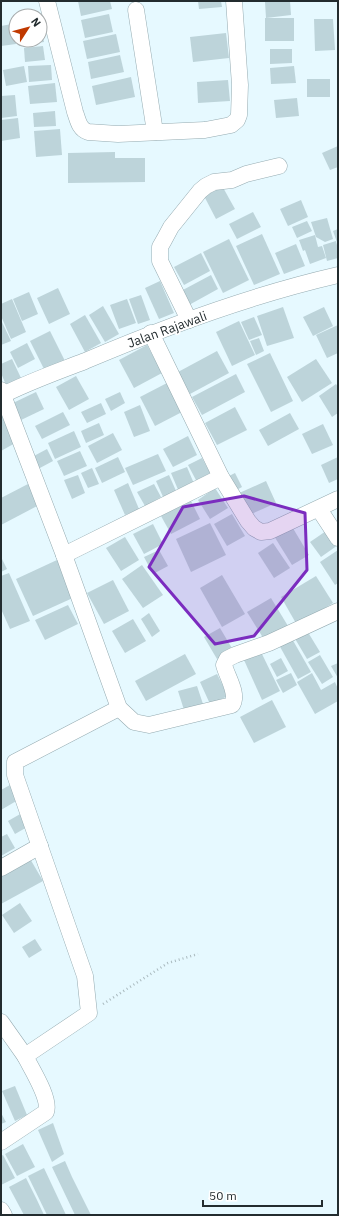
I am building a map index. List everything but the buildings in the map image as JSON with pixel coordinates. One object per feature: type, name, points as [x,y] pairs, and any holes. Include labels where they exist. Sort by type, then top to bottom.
[{"type":"street","points":[[47,1],[78,122],[84,130],[99,133],[118,134],[211,128],[231,125],[238,120],[240,84],[234,1]]},
{"type":"street","points":[[136,10],[155,132]]},
{"type":"street","points":[[189,320],[160,261],[160,247],[171,227],[200,191],[206,186],[214,182],[232,180],[246,174],[279,166]]},
{"type":"street","name":"Jalan Rajawali","points":[[2,394],[151,333],[297,285],[338,275]]},
{"type":"street","points":[[151,333],[221,477],[248,521],[254,528],[261,532],[270,531],[338,499]]},
{"type":"street","points":[[2,394],[64,555],[119,708],[134,722],[148,725],[232,705],[235,699],[234,693],[224,665],[228,659],[269,643],[338,611]]},
{"type":"street","points":[[64,555],[221,477]]},
{"type":"street","points":[[319,509],[338,538]]},
{"type":"street","points":[[28,1054],[89,1013],[85,976],[15,775],[8,766],[119,708]]},
{"type":"street","points":[[1,868],[40,846]]},
{"type":"street","points":[[1,1022],[28,1054],[47,1108],[46,1112],[1,1142]]},
{"type":"street","points":[[1,1210],[4,1215]]},
{"type":"path","points":[[89,1013],[168,963],[198,954]]},
{"type":"highlighted area","points":[[244,496],[305,513],[307,570],[254,636],[215,644],[149,567],[183,507]]}]
